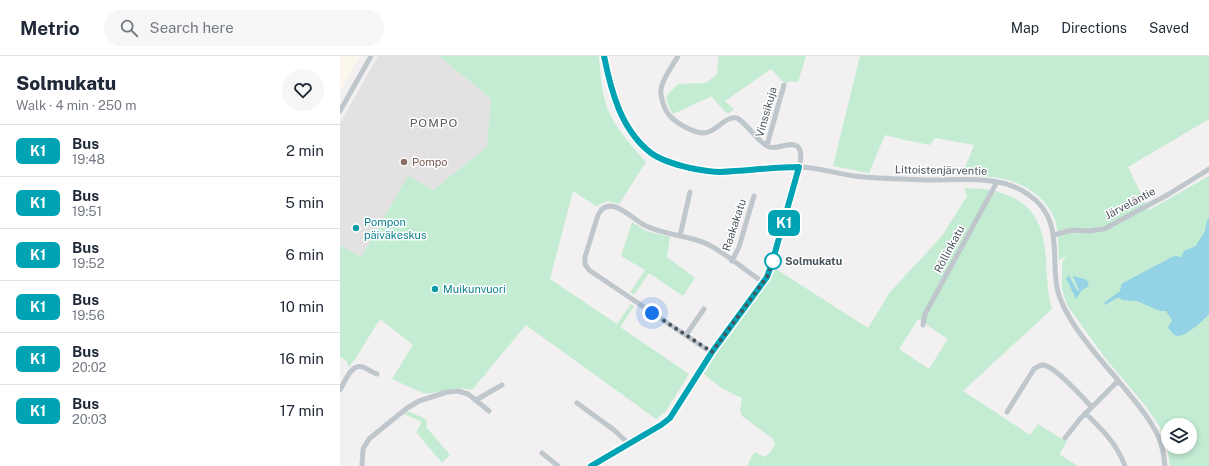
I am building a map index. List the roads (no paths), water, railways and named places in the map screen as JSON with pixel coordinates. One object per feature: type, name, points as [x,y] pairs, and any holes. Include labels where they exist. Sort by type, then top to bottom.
[{"type":"street","points":[[340,111],[371,56]]},
{"type":"street","name":"Littoistenjärventie","points":[[604,56],[612,91],[622,115],[631,131],[638,140],[657,157],[686,167],[712,171],[741,171],[799,167],[879,179],[984,180],[1018,188],[1034,198],[1044,209],[1052,225],[1054,235],[1056,281],[1063,306],[1079,331],[1103,363],[1152,424],[1162,445],[1166,466]]},
{"type":"street","points":[[591,466],[667,421],[712,352],[767,277],[799,167],[801,155],[797,146],[791,145],[774,148],[767,145],[737,118],[729,118],[710,131],[703,133],[689,129],[670,116],[665,108],[661,88],[678,56]]},
{"type":"street","name":"Vinssikuja","points":[[767,145],[784,85]]},
{"type":"street","name":"Järveläntie","points":[[1054,235],[1072,230],[1088,231],[1104,229],[1169,194],[1209,169]]},
{"type":"street","name":"Röllinkatu","points":[[922,326],[925,314],[997,182]]},
{"type":"street","points":[[680,236],[690,192]]},
{"type":"street","name":"Raakakatu","points":[[732,261],[739,247],[754,196]]},
{"type":"street","points":[[712,352],[592,273],[587,268],[585,257],[600,210],[607,206],[612,206],[650,228],[706,243],[763,282]]},
{"type":"street","points":[[686,335],[704,308]]},
{"type":"street","points":[[1007,412],[1034,369],[1042,365],[1049,368],[1065,380],[1092,407]]},
{"type":"street","points":[[340,390],[355,367],[362,367],[377,374]]},
{"type":"street","points":[[1065,438],[1085,413],[1118,381]]},
{"type":"street","points":[[476,400],[502,385]]},
{"type":"street","points":[[362,466],[363,449],[369,439],[415,403],[424,399],[454,391],[465,392],[489,411]]},
{"type":"street","points":[[577,403],[618,433],[629,444]]},
{"type":"street","points":[[1085,413],[1110,438],[1125,466]]},
{"type":"street","points":[[542,453],[558,466]]},
{"type":"water","points":[[1209,217],[1209,314],[1199,324],[1190,331],[1177,336],[1168,328],[1172,320],[1166,311],[1160,311],[1137,301],[1122,300],[1120,298],[1117,298],[1105,305],[1104,303],[1120,291],[1123,283],[1172,257],[1181,257],[1184,251],[1196,246],[1205,231]]},
{"type":"water","points":[[1069,276],[1078,292],[1079,290],[1073,276],[1087,280],[1089,286],[1082,290],[1076,299],[1066,278]]},
{"type":"place","name":"Pompo","points":[[404,162]]},
{"type":"place","name":"Pompon päiväkeskus","points":[[356,228]]},
{"type":"place","name":"Solmukatu","points":[[773,261]]},
{"type":"place","name":"Muikunvuori","points":[[435,289]]},
{"type":"district","name":"POMPO","points":[[434,123]]}]
